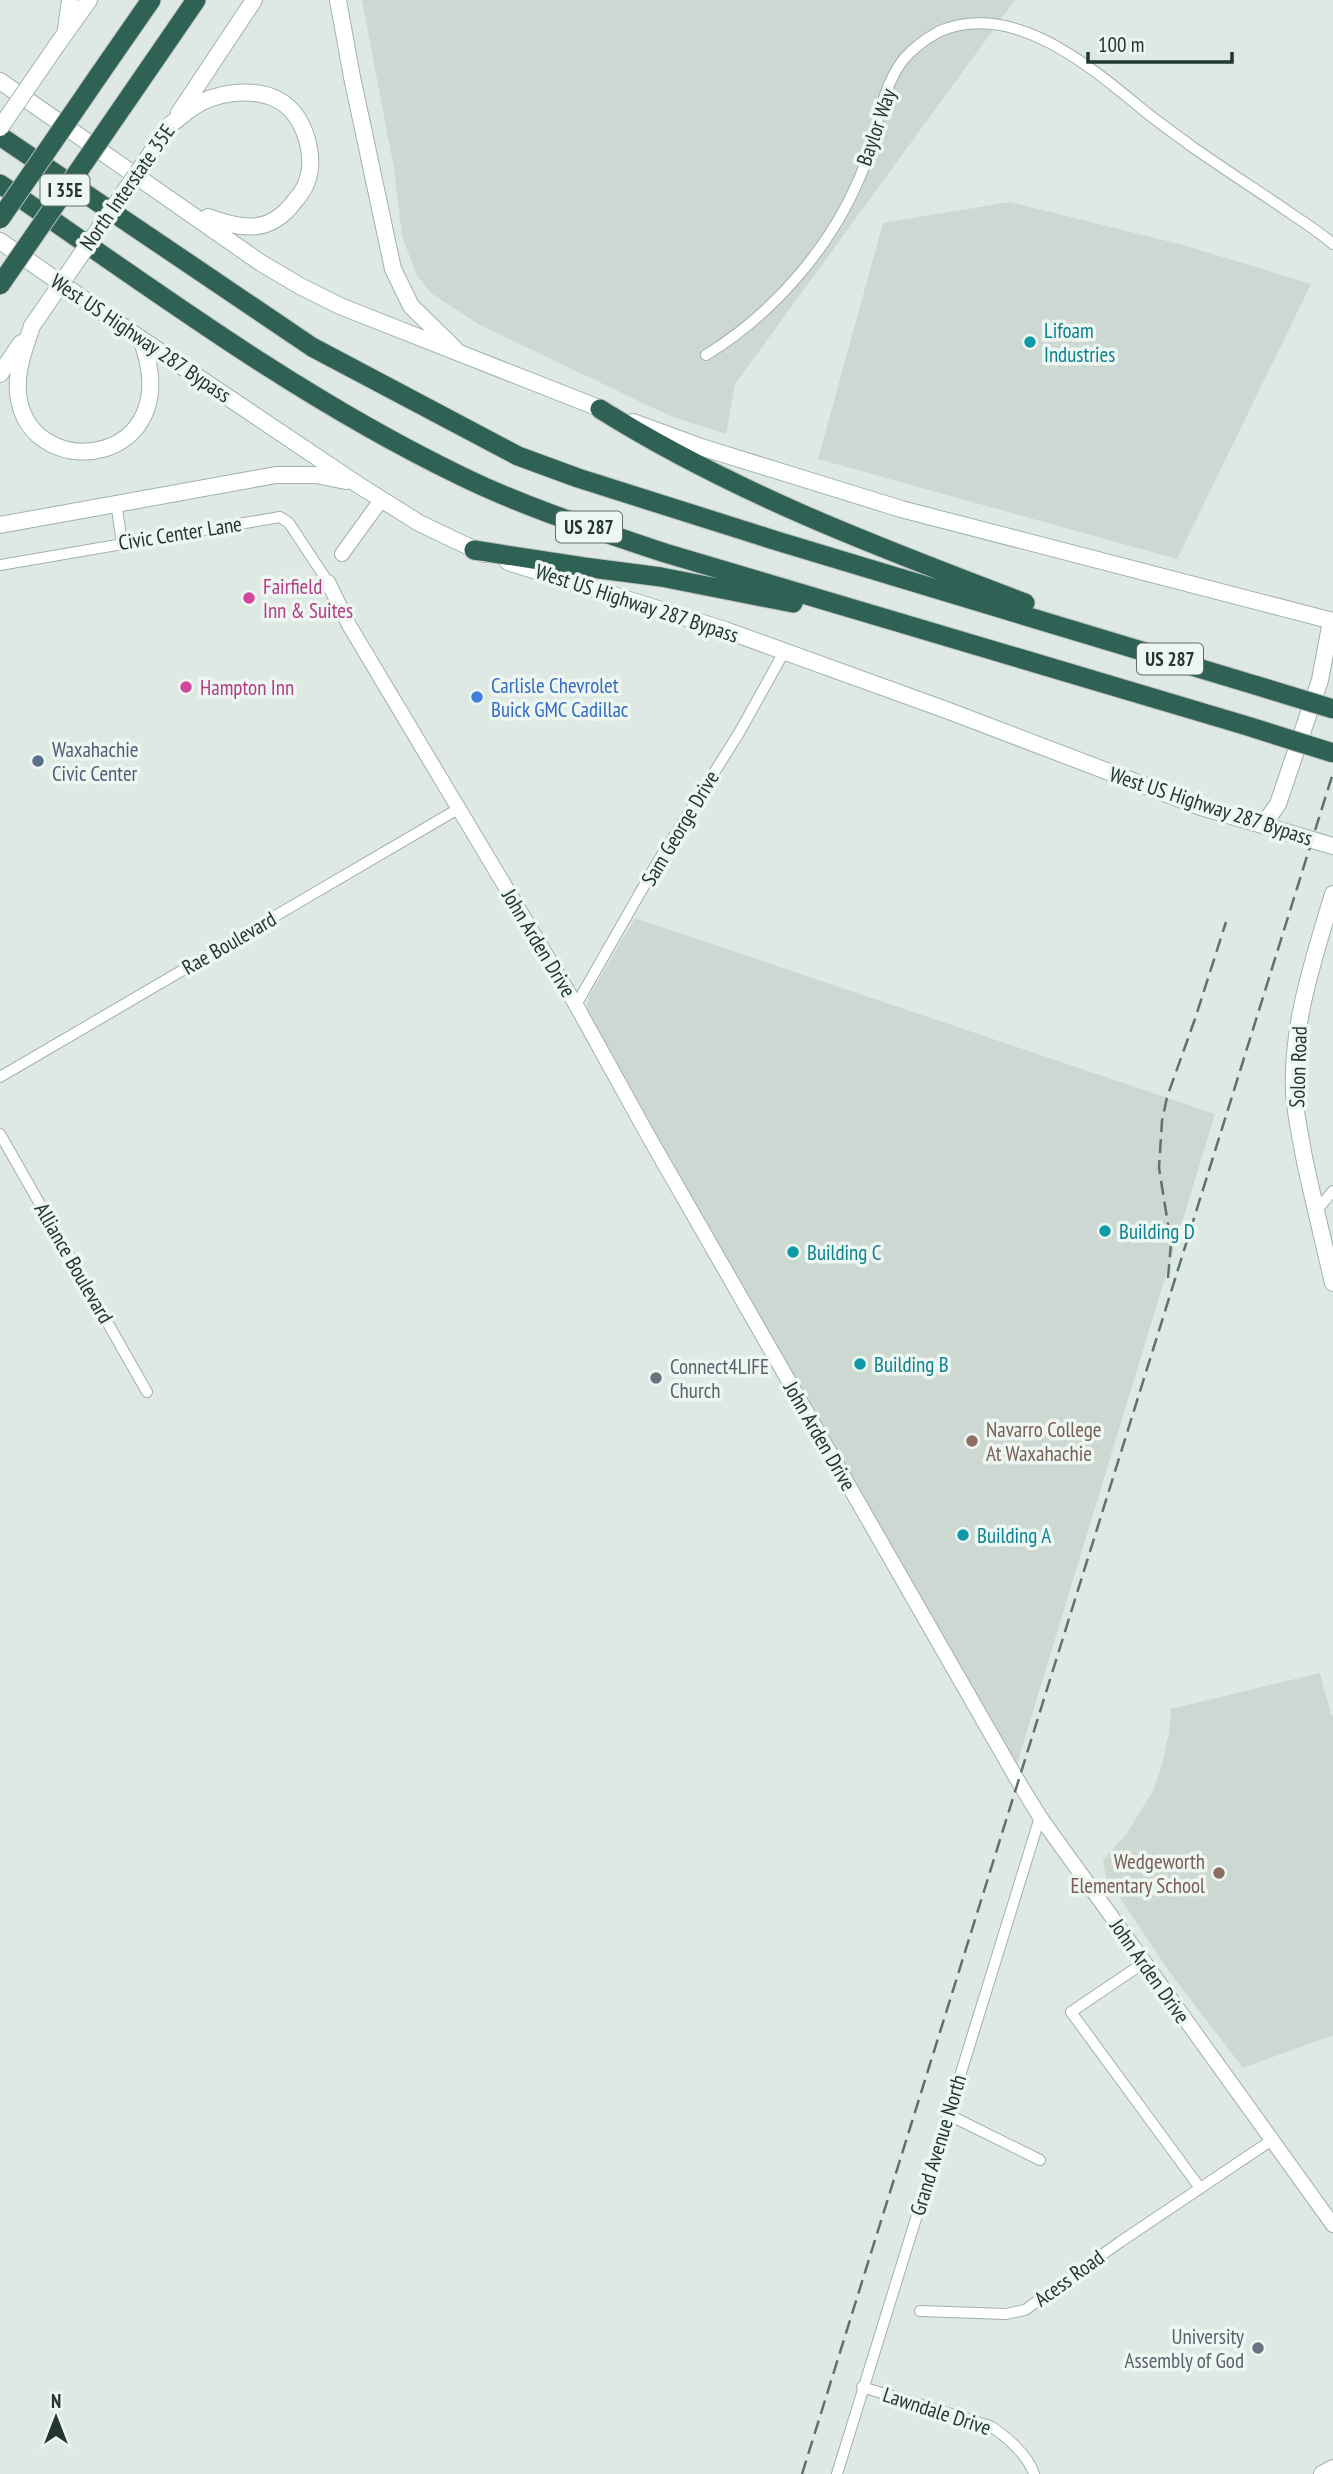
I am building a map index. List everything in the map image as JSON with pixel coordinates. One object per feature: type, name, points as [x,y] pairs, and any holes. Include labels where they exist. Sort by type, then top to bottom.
[{"type":"highway","name":"I 35E","points":[[0,219],[151,0]]},
{"type":"highway","name":"I 35E","points":[[0,285],[196,0]]},
{"type":"highway","name":"US 287","points":[[0,136],[312,347],[518,456],[578,478],[777,541],[1333,709]]},
{"type":"highway","name":"US 287","points":[[0,184],[245,353],[328,406],[463,478],[573,522],[665,553],[1244,725],[1333,754]]},
{"type":"highway","points":[[600,409],[653,442],[754,492],[927,566],[1059,616],[1075,625],[1081,632]]},
{"type":"highway","points":[[474,550],[717,586],[968,642]]},
{"type":"main road","points":[[61,39],[70,0]]},
{"type":"main road","points":[[0,128],[89,0]]},
{"type":"main road","name":"North Interstate 35E","points":[[0,374],[254,0]]},
{"type":"main road","points":[[338,0],[393,269],[411,306],[460,355]]},
{"type":"main road","points":[[0,81],[261,263],[340,306],[460,355],[701,447],[901,509],[1332,618],[1320,680],[1312,705],[1278,804],[1264,824]]},
{"type":"main road","points":[[172,124],[201,102],[236,93],[254,93],[284,104],[302,127],[307,141],[307,181],[289,209],[272,223],[237,226],[185,208]]},
{"type":"main road","name":"West US Highway 287 Bypass","points":[[0,242],[381,500],[442,536],[488,556],[700,621],[949,711],[1201,807],[1333,846]]},
{"type":"main road","points":[[32,326],[20,365],[19,402],[26,419],[37,433],[52,444],[71,451],[97,451],[115,446],[130,435],[140,422],[148,406],[151,387],[148,361],[141,339]]},
{"type":"main road","points":[[0,525],[276,475],[316,475],[357,484]]},
{"type":"main road","name":"Solon Road","points":[[1333,894],[1306,985],[1294,1073],[1294,1106],[1333,1283]]},
{"type":"main road","points":[[1322,2474],[1333,2468]]},
{"type":"street","name":"Baylor Way","points":[[706,355],[754,321],[786,289],[825,240],[864,166],[889,84],[903,61],[922,41],[952,25],[970,21],[1006,22],[1079,56],[1160,123],[1332,241]]},
{"type":"street","points":[[342,554],[381,500]]},
{"type":"street","points":[[116,502],[122,543]]},
{"type":"street","name":"Civic Center Lane","points":[[0,565],[280,517],[289,523],[328,582]]},
{"type":"street","name":"John Arden Drive","points":[[328,582],[349,625],[576,1005],[675,1183],[1040,1817],[1333,2225]]},
{"type":"street","name":"Sam George Drive","points":[[576,1005],[657,863],[739,733],[784,652]]},
{"type":"street","name":"Rae Boulevard","points":[[0,1077],[458,809]]},
{"type":"street","name":"Alliance Boulevard","points":[[0,1134],[147,1392]]},
{"type":"street","points":[[1316,1211],[1333,1191]]},
{"type":"street","name":"Grand Avenue North","points":[[837,2474],[1040,1817]]},
{"type":"street","points":[[1145,1962],[1071,2012],[1200,2188]]},
{"type":"street","points":[[947,2114],[1040,2160]]},
{"type":"street","name":"Acess Road","points":[[920,2311],[1006,2314],[1024,2310],[1272,2140]]},
{"type":"street","name":"Lawndale Drive","points":[[862,2387],[990,2426],[1001,2433],[1028,2462],[1034,2474]]},
{"type":"shaded area","points":[[362,0],[1015,0],[735,384],[726,434],[670,416],[478,324],[432,294],[417,276],[402,236],[394,169]]},
{"type":"shaded area","points":[[1010,202],[1183,245],[1311,284],[1177,559],[818,459],[883,223]]},
{"type":"shaded area","name":"Navarro College At Waxahachie","points":[[635,918],[1215,1114],[1016,1767],[589,1024],[589,996]]},
{"type":"shaded area","name":"Wedgeworth Elementary School","points":[[1320,1673],[1333,1715],[1333,2035],[1243,2068],[1171,1974],[1106,1877],[1103,1860],[1125,1836],[1153,1791],[1162,1765],[1171,1709]]},
{"type":"railway","points":[[802,2474],[1333,773]]},
{"type":"railway","points":[[1168,1278],[1171,1243],[1159,1168],[1162,1121],[1167,1097],[1226,922]]},
{"type":"place","name":"Lifoam Industries","points":[[1030,342]]},
{"type":"place","name":"Fairfield Inn & Suites","points":[[249,598]]},
{"type":"place","name":"Hampton Inn","points":[[186,687]]},
{"type":"place","name":"Carlisle Chevrolet Buick GMC Cadillac","points":[[477,697]]},
{"type":"place","name":"Waxahachie Civic Center","points":[[38,761]]},
{"type":"place","name":"Building D","points":[[1105,1231]]},
{"type":"place","name":"Building C","points":[[793,1252]]},
{"type":"place","name":"Building B","points":[[860,1364]]},
{"type":"place","name":"Connect4LIFE Church","points":[[656,1378]]},
{"type":"place","name":"Navarro College At Waxahachie","points":[[972,1441]]},
{"type":"place","name":"Building A","points":[[963,1535]]},
{"type":"place","name":"Wedgeworth Elementary School","points":[[1219,1873]]},
{"type":"place","name":"University Assembly of God","points":[[1258,2348]]}]
